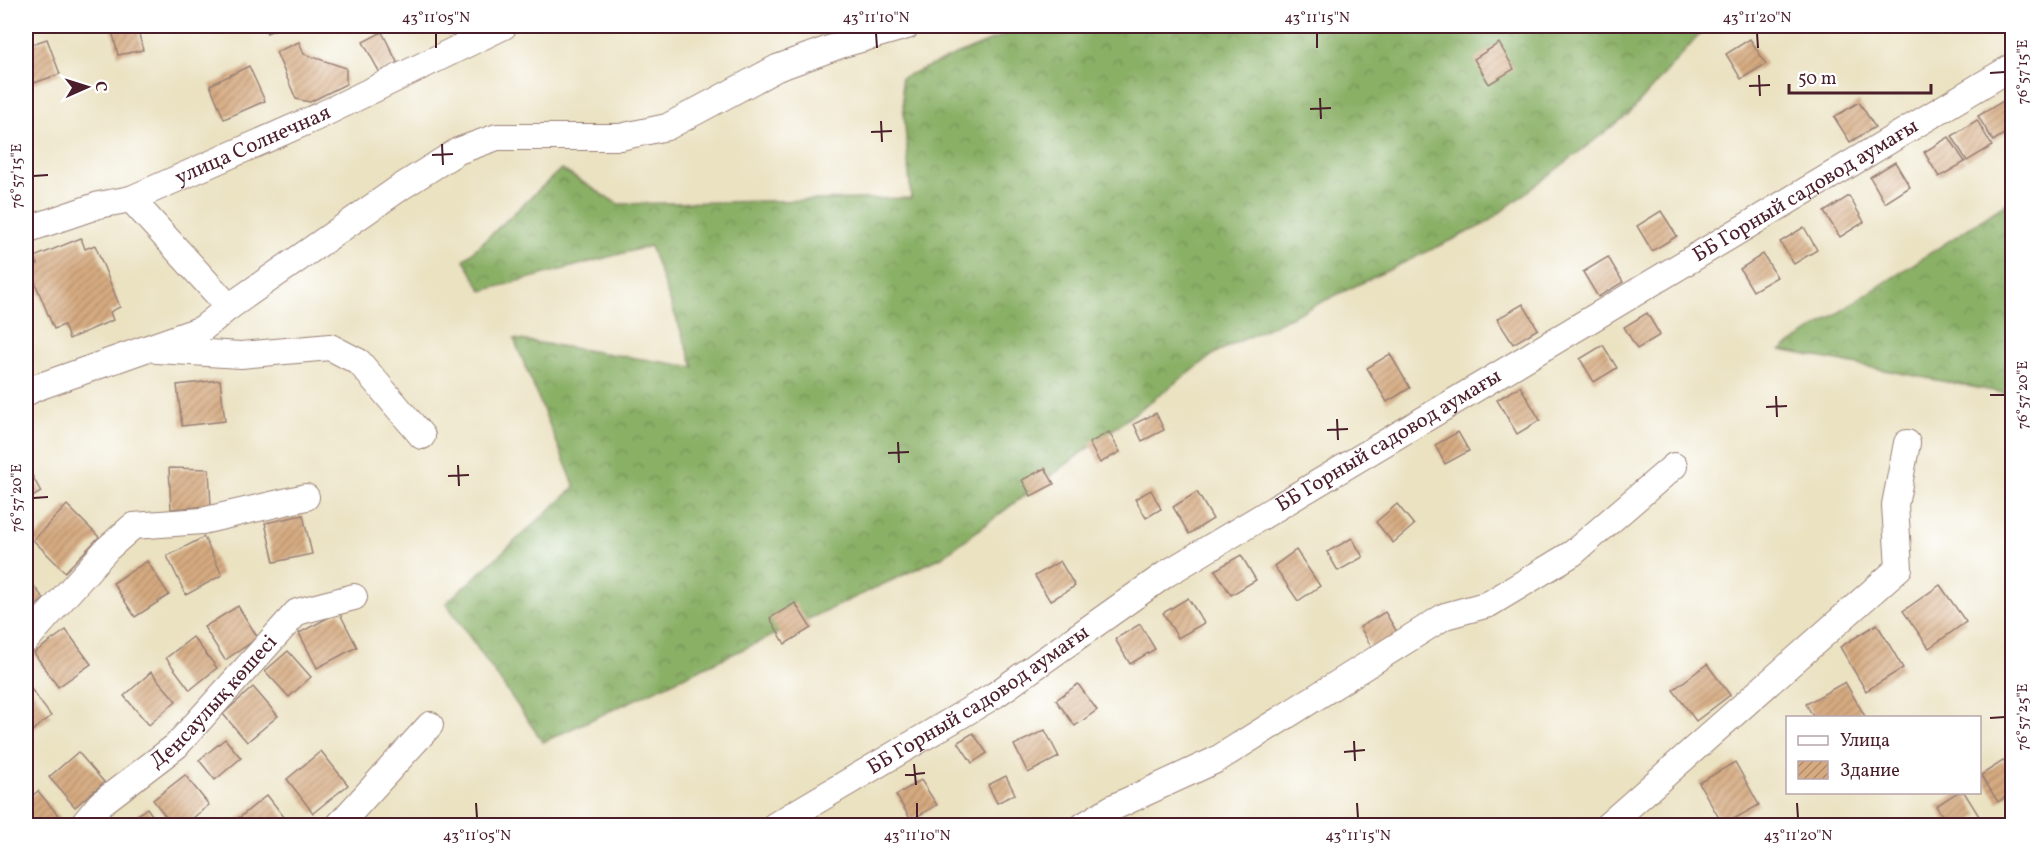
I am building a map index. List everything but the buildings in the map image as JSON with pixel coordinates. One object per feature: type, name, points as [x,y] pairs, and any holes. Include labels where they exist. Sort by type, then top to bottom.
[{"type":"street","name":"улица Солнечная","points":[[26,230],[99,205],[131,199],[317,117],[504,26]]},
{"type":"street","points":[[26,393],[202,329],[229,307],[401,187],[458,151],[497,137],[620,137],[667,127],[777,69],[843,44],[907,26]]},
{"type":"street","name":"ББ Горный садовод аумағы","points":[[774,825],[994,695],[1166,574],[2013,67]]},
{"type":"street","points":[[131,199],[229,307]]},
{"type":"street","points":[[145,349],[241,355],[330,347],[359,362],[422,436]]},
{"type":"street","points":[[1607,825],[1899,568],[1895,505],[1907,442]]},
{"type":"street","points":[[1083,825],[1112,808],[1216,760],[1444,616],[1489,604],[1573,553],[1674,466]]},
{"type":"street","points":[[26,640],[107,549],[133,526],[202,520],[306,497]]},
{"type":"street","name":"Денсаулық көшесі","points":[[82,825],[100,804],[176,746],[297,612],[354,597]]},
{"type":"street","points":[[338,825],[430,725]]},
{"type":"green space","points":[[1021,26],[1707,26],[1630,113],[1485,224],[1217,352],[942,557],[543,742],[446,603],[575,487],[514,339],[694,367],[650,246],[482,291],[464,260],[561,169],[618,204],[911,198],[901,78]]},
{"type":"green space","points":[[2012,200],[2012,403],[2009,394],[1781,350]]}]
